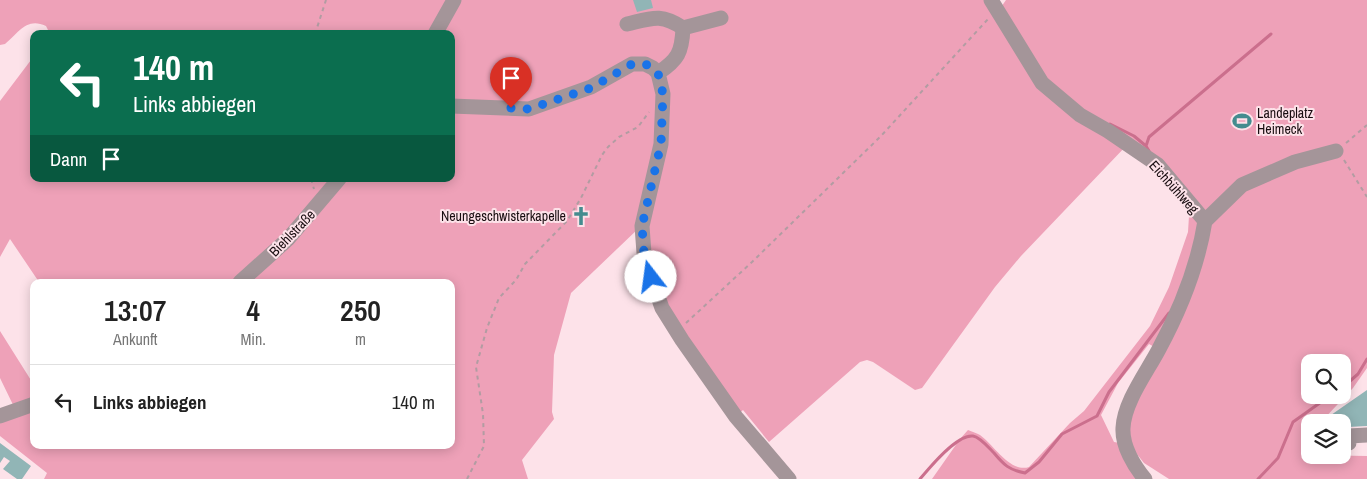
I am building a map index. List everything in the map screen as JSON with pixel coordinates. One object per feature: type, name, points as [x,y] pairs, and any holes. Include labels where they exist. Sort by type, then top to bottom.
[{"type":"street","points":[[437,30],[454,0]]},
{"type":"street","name":"Eichbühlweg","points":[[997,3],[1042,83],[1080,115],[1108,131],[1158,165],[1205,221],[1187,288],[1172,325],[1130,403],[1123,420],[1124,442],[1136,468],[1145,479]]},
{"type":"street","points":[[627,24],[654,18],[670,19],[683,28],[721,18]]},
{"type":"street","points":[[658,73],[673,63],[683,45],[683,28]]},
{"type":"street","points":[[455,106],[529,109],[591,88],[632,64],[645,64],[658,73],[663,94],[661,144],[642,226],[644,253],[651,277],[662,308],[677,331],[736,417],[789,479]]},
{"type":"street","points":[[1205,221],[1242,185],[1296,162],[1336,151]]},
{"type":"street","name":"Biehlstraße","points":[[243,279],[288,239],[336,182]]},
{"type":"street","points":[[0,416],[30,405]]},
{"type":"street","points":[[1351,436],[1367,435]]},
{"type":"path","points":[[316,30],[326,0]]},
{"type":"path","points":[[677,331],[752,262],[881,136],[997,3]]},
{"type":"path","points":[[467,479],[484,446],[483,414],[476,367],[487,328],[499,298],[516,280],[525,264],[567,221],[608,147],[619,137],[638,127],[650,111]]},
{"type":"path","points":[[1367,125],[1336,151],[1344,158],[1367,197]]},
{"type":"shaded area","points":[[0,0],[450,0],[434,30],[48,30],[46,26],[33,23],[23,28],[5,44],[0,45]]},
{"type":"shaded area","points":[[456,0],[989,0],[997,13],[1006,0],[1367,0],[1367,368],[1351,390],[1351,354],[1301,354],[1301,404],[1338,404],[1329,414],[1301,414],[1301,464],[1351,464],[1351,456],[1367,456],[1367,479],[1169,479],[1144,463],[1129,444],[1133,455],[1150,479],[932,479],[968,430],[980,435],[1015,466],[1029,467],[1070,423],[1084,411],[1150,326],[1169,287],[1188,232],[1189,216],[1193,211],[1157,166],[1127,145],[1021,256],[995,287],[922,388],[915,390],[873,362],[867,360],[860,362],[769,442],[743,410],[736,416],[674,326],[661,301],[651,275],[645,250],[645,224],[648,204],[661,156],[665,129],[664,91],[661,74],[673,65],[672,63],[656,74],[662,94],[660,144],[647,188],[640,227],[571,293],[554,355],[552,412],[554,419],[522,460],[528,479],[44,479],[47,473],[0,436],[0,419],[17,413],[0,378],[0,331],[30,379],[30,449],[455,449],[455,279],[37,279],[10,239],[0,257],[0,101],[30,61],[30,182],[455,182],[455,108],[529,110],[591,88],[633,65],[632,63],[590,86],[529,107],[455,104],[455,30],[439,30]],"holes":[[[1149,344],[1156,348],[1137,382],[1123,418],[1120,430],[1120,443],[1114,442],[1101,415],[1118,383]]]},
{"type":"building","points":[[633,0],[651,0],[653,8],[637,12]]},
{"type":"building","points":[[1367,390],[1367,426],[1351,427],[1351,414],[1332,414],[1347,404],[1351,404],[1351,401]]},
{"type":"building","points":[[0,443],[31,466],[22,479],[17,479],[3,469],[10,461],[4,457],[0,463]]},
{"type":"waterway","points":[[1149,151],[1146,146],[1149,137],[1271,34]]},
{"type":"waterway","points":[[1110,124],[1134,136],[1146,146]]},
{"type":"waterway","points":[[920,479],[959,440],[973,436],[979,438],[1007,466],[1025,473],[1039,462],[1062,434],[1097,416],[1109,392],[1169,313]]},
{"type":"waterway","points":[[1351,380],[1358,374],[1367,359]]},
{"type":"waterway","points":[[1258,479],[1278,458],[1293,422],[1318,404]]},
{"type":"place","name":"Landeplatz Heimeck","points":[[1242,121]]},
{"type":"place","name":"Neungeschwisterkapelle","points":[[581,216]]},
{"type":"route","points":[[511,108],[529,109],[591,88],[632,64],[645,64],[658,73],[663,94],[661,144],[642,226],[644,253],[651,277]]}]
